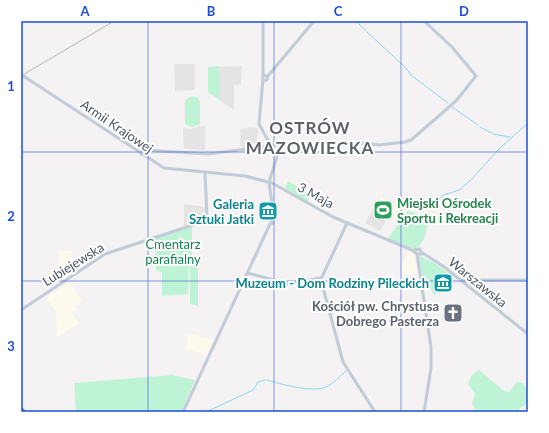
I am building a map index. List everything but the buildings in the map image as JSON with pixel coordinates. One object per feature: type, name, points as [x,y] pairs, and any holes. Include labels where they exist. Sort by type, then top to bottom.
[{"type":"street","points":[[183,412],[271,222],[271,182],[277,157],[259,124],[264,76],[263,21]]},
{"type":"street","points":[[264,76],[270,73],[314,21]]},
{"type":"street","points":[[141,154],[145,150],[217,154],[271,146],[319,144],[379,145],[411,140],[456,101],[476,76],[452,47],[424,21]]},
{"type":"street","name":"Armii Krajowej","points":[[21,74],[165,169],[206,174]]},
{"type":"street","name":"3 Maja","points":[[206,174],[245,176],[271,182],[311,206],[347,223],[435,260]]},
{"type":"street","name":"Lubiejewska","points":[[21,310],[105,254],[206,219],[206,174]]},
{"type":"street","points":[[271,189],[276,184]]},
{"type":"street","points":[[347,223],[321,278],[343,362],[375,412]]},
{"type":"street","points":[[418,253],[431,351],[431,368],[424,412]]},
{"type":"street","name":"Warszawska","points":[[435,260],[528,334]]},
{"type":"street","points":[[248,273],[288,284],[321,278]]},
{"type":"street","points":[[460,280],[528,280]]},
{"type":"shaded area","points":[[174,64],[195,64],[195,90],[175,91]]},
{"type":"shaded area","points":[[242,66],[241,85],[234,85],[234,110],[208,92],[208,67]]},
{"type":"shaded area","points":[[205,126],[205,150],[184,149],[183,128],[191,129]]},
{"type":"shaded area","points":[[250,127],[258,128],[257,146],[241,148],[240,129]]},
{"type":"shaded area","points":[[381,197],[397,208],[407,211],[398,224],[389,218],[385,221],[373,211]]},
{"type":"shaded area","points":[[380,198],[373,211],[386,221],[380,231],[365,223]]},
{"type":"shaded area","points":[[184,204],[205,207],[206,217],[203,220],[184,226]]},
{"type":"shaded area","points":[[409,250],[414,254],[417,274],[402,275],[401,268]]},
{"type":"shaded area","points":[[59,251],[72,251],[72,274],[59,282]]},
{"type":"shaded area","points":[[70,282],[82,301],[75,306],[77,309],[72,312],[79,323],[57,338],[56,312],[46,298]]},
{"type":"shaded area","points":[[189,333],[214,340],[207,355],[185,349]]},
{"type":"green space","points":[[219,66],[219,99],[208,92],[208,67]]},
{"type":"green space","points":[[192,96],[198,98],[200,102],[200,124],[192,127],[185,124],[185,100]]},
{"type":"green space","points":[[288,181],[312,195],[307,202],[285,188]]},
{"type":"green space","points":[[407,211],[428,216],[427,230],[424,239],[415,249],[388,239]]},
{"type":"green space","name":"Cmentarz parafialny","points":[[192,227],[192,258],[189,259],[188,294],[162,296],[162,272],[156,270],[155,238]]},
{"type":"green space","points":[[420,256],[436,264],[453,277],[445,287],[440,285],[435,296],[422,274],[419,258]]},
{"type":"green space","points":[[198,260],[198,306],[190,304],[190,263]]},
{"type":"green space","points":[[479,370],[504,391],[509,392],[517,382],[523,383],[528,392],[528,403],[517,412],[476,412],[472,403],[475,394],[468,384],[472,375]]},
{"type":"green space","points":[[172,375],[195,380],[181,412],[76,412],[74,383]]},
{"type":"waterway","points":[[356,21],[366,31]]},
{"type":"waterway","points":[[367,32],[406,68],[411,75],[448,103]]},
{"type":"waterway","points":[[452,107],[478,125]]},
{"type":"waterway","points":[[430,204],[444,195],[459,190],[470,181],[499,149],[528,123]]},
{"type":"waterway","points":[[480,127],[492,133]]},
{"type":"waterway","points":[[493,134],[510,137]]},
{"type":"waterway","points":[[417,209],[426,205]]},
{"type":"waterway","points":[[267,380],[296,387],[320,389],[331,384],[346,371]]},
{"type":"waterway","points":[[206,412],[253,390],[258,382],[265,380]]},
{"type":"railway","points":[[21,76],[114,21]]},
{"type":"place","name":"Miejski Ośrodek Sportu i Rekreacji","points":[[383,210]]},
{"type":"place","name":"Galeria Sztuki Jatki","points":[[268,211]]},
{"type":"place","name":"Muzeum - Dom Rodziny Pileckich","points":[[443,283]]},
{"type":"place","name":"Kościół pw. Chrystusa Dobrego Pasterza","points":[[453,313]]},
{"type":"district","name":"OSTRÓW MAZOWIECKA","points":[[310,137]]}]
